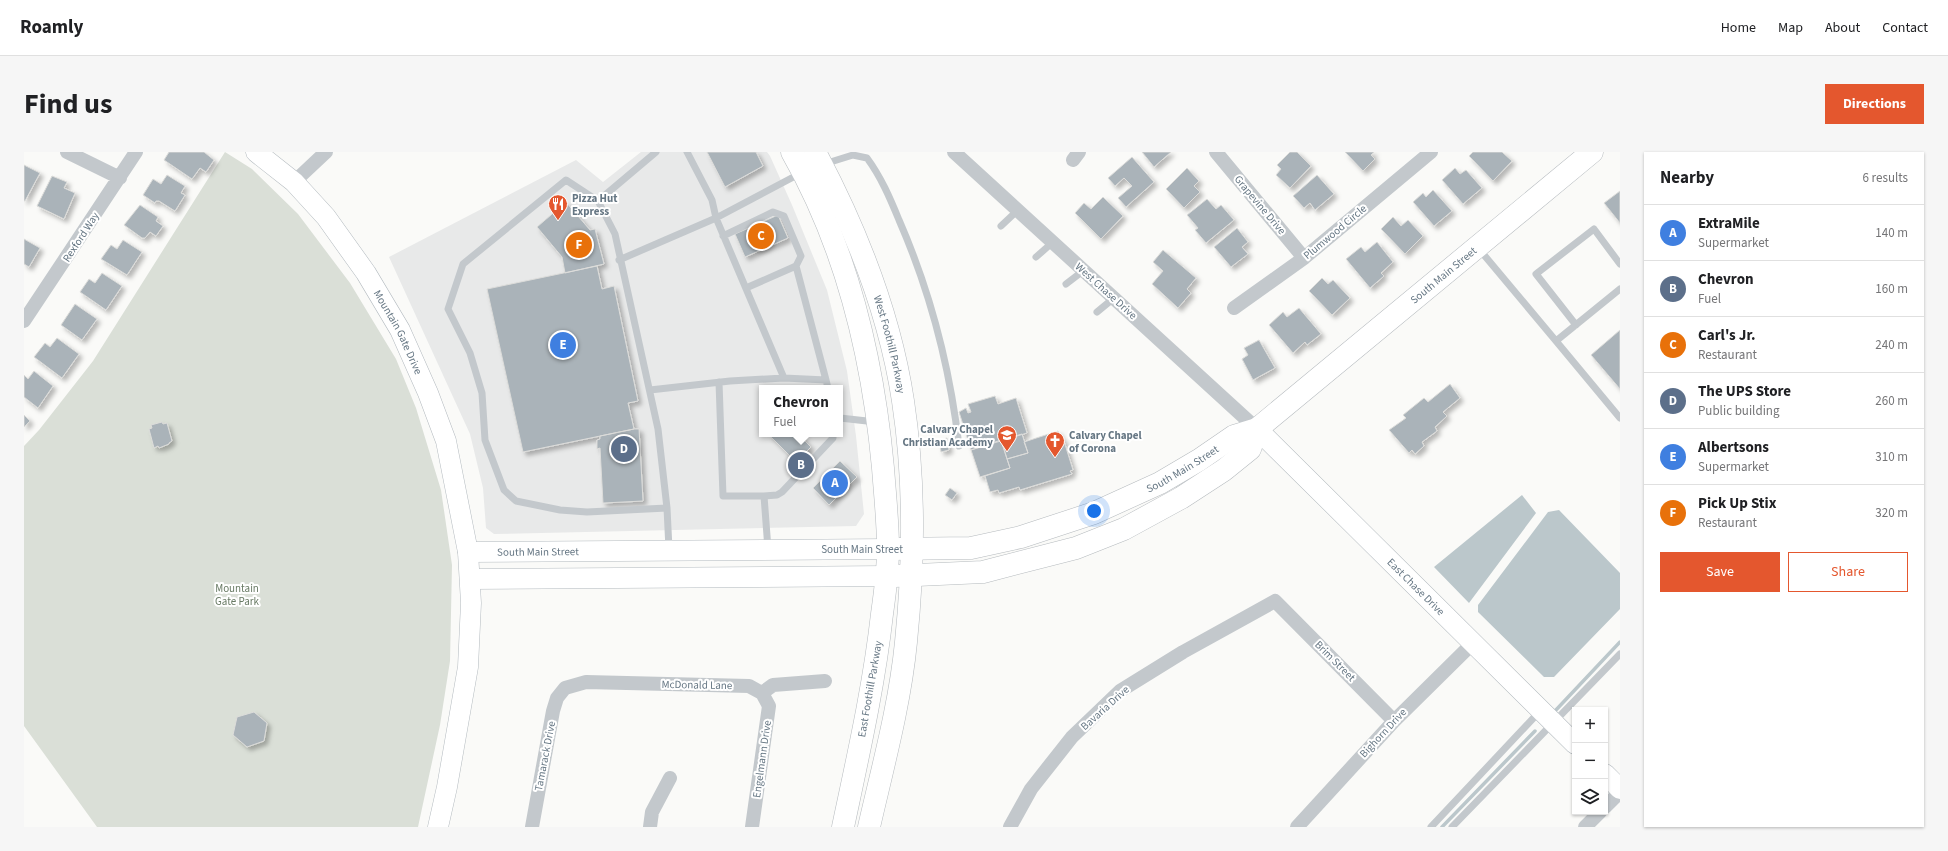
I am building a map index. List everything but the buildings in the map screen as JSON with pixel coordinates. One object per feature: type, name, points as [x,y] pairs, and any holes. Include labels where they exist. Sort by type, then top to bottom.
[{"type":"main road","name":"Mountain Gate Drive","points":[[256,152],[294,182],[326,217],[366,273],[400,330],[424,381],[446,441],[468,552]]},
{"type":"main road","name":"West Foothill Parkway","points":[[792,152],[813,165],[857,243],[881,306],[903,401],[910,465],[911,549]]},
{"type":"main road","name":"South Main Street","points":[[468,552],[669,549],[971,548],[1021,537],[1094,512],[1160,483],[1199,460],[1234,436],[1257,430],[1592,152]]},
{"type":"main road","name":"West Foothill Parkway","points":[[813,165],[834,243],[858,315],[875,399],[885,487],[888,549]]},
{"type":"main road","name":"South Main Street","points":[[470,579],[910,576],[983,572],[1076,548],[1124,529],[1182,498],[1224,470],[1250,449],[1257,430]]},
{"type":"main road","name":"East Chase Drive","points":[[1257,430],[1574,743]]},
{"type":"main road","points":[[616,577],[624,569],[633,566],[665,567],[670,562],[669,549]]},
{"type":"main road","name":"East Foothill Parkway","points":[[843,827],[868,704],[879,640],[888,549]]},
{"type":"main road","points":[[870,827],[894,713],[906,644],[911,549]]},
{"type":"main road","points":[[438,827],[447,787],[468,667],[470,579],[468,552]]},
{"type":"main road","points":[[1608,777],[1620,791]]},
{"type":"street","points":[[67,152],[120,178]]},
{"type":"street","name":"Rexford Way","points":[[26,314],[120,178],[136,152]]},
{"type":"street","points":[[294,182],[326,152]]},
{"type":"street","name":"West Chase Drive","points":[[954,152],[1257,430]]},
{"type":"street","name":"Grapevine Drive","points":[[1216,152],[1304,258]]},
{"type":"street","name":"Plumwood Circle","points":[[1234,308],[1279,278],[1431,152]]},
{"type":"street","name":"Brim Street","points":[[1275,601],[1394,721]]},
{"type":"street","name":"Bavaria Drive","points":[[1010,827],[1031,789],[1072,737],[1120,691],[1183,652],[1275,601]]},
{"type":"street","name":"Bighorn Drive","points":[[1297,827],[1394,721],[1473,643]]},
{"type":"street","points":[[762,693],[773,685],[825,681]]},
{"type":"street","name":"McDonald Lane","points":[[566,688],[586,682],[679,684],[749,686],[762,693]]},
{"type":"street","name":"Tamarack Drive","points":[[532,827],[553,710],[557,698],[566,688]]},
{"type":"street","name":"Engelmann Drive","points":[[752,827],[769,706],[762,693]]},
{"type":"street","points":[[650,827],[652,812],[670,778]]},
{"type":"street","points":[[1608,804],[1620,791]]},
{"type":"street","points":[[1586,827],[1597,815]]},
{"type":"lane","points":[[598,201],[656,152]]},
{"type":"lane","points":[[687,152],[712,200],[716,218],[723,236],[784,378]]},
{"type":"lane","points":[[619,260],[716,218],[813,165],[853,155],[868,158],[880,175],[915,257],[936,327],[955,409],[959,446]]},
{"type":"lane","points":[[667,508],[587,512],[560,510],[516,501],[504,490],[485,440],[482,393],[470,353],[448,309],[463,264],[566,180],[598,201],[615,234],[619,260],[658,429],[667,508],[669,549]]},
{"type":"lane","points":[[1001,226],[1018,210]]},
{"type":"lane","points":[[723,236],[773,212],[784,216],[801,256],[796,266],[746,288]]},
{"type":"lane","points":[[1576,324],[1536,274],[1594,229],[1620,264]]},
{"type":"lane","points":[[1036,257],[1053,242]]},
{"type":"lane","points":[[1478,247],[1620,418]]},
{"type":"lane","points":[[796,266],[827,385]]},
{"type":"lane","points":[[1066,284],[1083,271]]},
{"type":"lane","points":[[1556,341],[1620,289]]},
{"type":"lane","points":[[1097,312],[1114,298]]},
{"type":"lane","points":[[650,390],[719,382],[784,378],[826,380]]},
{"type":"lane","points":[[719,382],[723,496],[777,495],[782,492],[833,437]]},
{"type":"lane","points":[[843,418],[878,422]]},
{"type":"lane","points":[[764,496],[768,549]]},
{"type":"lane","points":[[1431,827],[1547,717],[1620,654]]},
{"type":"lane","points":[[1452,827],[1547,717]]},
{"type":"shaded area","points":[[641,152],[767,152],[792,205],[827,290],[847,371],[856,436],[864,514],[856,526],[494,534],[486,528],[483,488],[470,434],[389,257],[576,160],[603,182]]},
{"type":"shaded area","points":[[1522,495],[1536,513],[1469,603],[1434,567]]},
{"type":"shaded area","points":[[1559,510],[1620,573],[1620,609],[1554,677],[1544,677],[1478,612],[1478,605],[1548,512]]},
{"type":"green space","name":"Mountain Gate Park","points":[[225,152],[252,169],[298,214],[350,283],[396,359],[416,408],[441,490],[452,565],[450,661],[440,725],[418,827],[97,827],[24,726],[24,446],[39,430],[93,361]]},
{"type":"waterway","points":[[1555,711],[1620,642]]},
{"type":"waterway","points":[[1442,827],[1535,731]]},
{"type":"place","name":"Pizza Hut Express","points":[[558,221]]},
{"type":"place","name":"Carl's Jr.","points":[[761,236]]},
{"type":"place","name":"Pick Up Stix","points":[[579,245]]},
{"type":"place","name":"Albertsons","points":[[563,345]]},
{"type":"place","name":"The UPS Store","points":[[624,449]]},
{"type":"place","name":"Calvary Chapel Christian Academy","points":[[1007,452]]},
{"type":"place","name":"Calvary Chapel of Corona","points":[[1055,458]]},
{"type":"place","name":"Chevron","points":[[801,465]]},
{"type":"place","name":"ExtraMile","points":[[835,483]]}]
